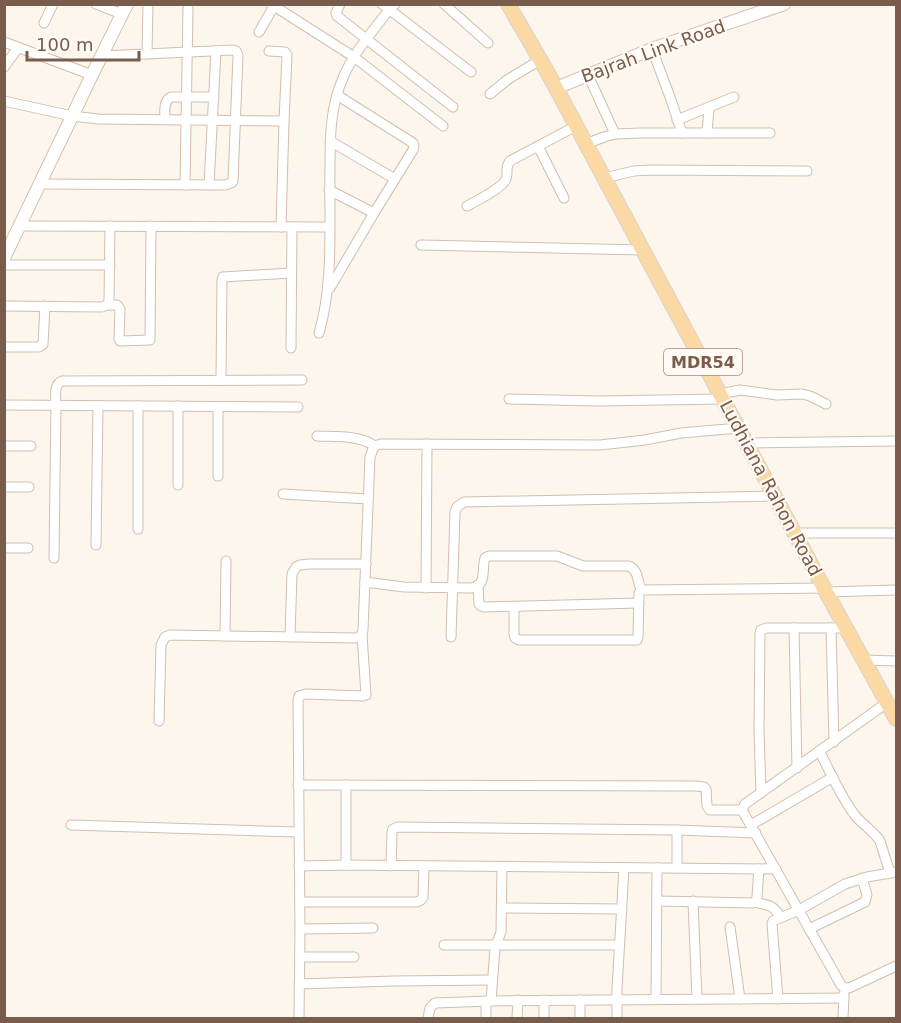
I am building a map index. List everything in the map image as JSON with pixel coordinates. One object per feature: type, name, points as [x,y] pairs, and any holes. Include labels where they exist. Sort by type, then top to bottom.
[{"type":"main road","name":"Ludhiana Rahon Road","points":[[508,4],[556,88],[825,590],[897,719]]},
{"type":"street","points":[[44,23],[52,4]]},
{"type":"street","points":[[4,258],[124,9],[96,4]]},
{"type":"street","points":[[147,54],[148,4]]},
{"type":"street","points":[[340,4],[336,16],[453,107]]},
{"type":"street","points":[[444,4],[488,43]]},
{"type":"street","name":"Bajrah Link Road","points":[[556,88],[652,49],[784,4]]},
{"type":"street","points":[[259,32],[273,5],[354,57],[443,126]]},
{"type":"street","points":[[319,333],[328,291],[330,141],[333,109],[343,77],[354,57],[389,6],[471,72]]},
{"type":"street","points":[[185,185],[188,8]]},
{"type":"street","points":[[4,42],[92,75]]},
{"type":"street","points":[[4,67],[18,48]]},
{"type":"street","points":[[652,49],[682,133]]},
{"type":"street","points":[[209,185],[216,51]]},
{"type":"street","points":[[39,184],[209,185],[229,184],[233,181],[238,55],[236,51],[102,57]]},
{"type":"street","points":[[269,51],[285,52],[287,55],[281,227]]},
{"type":"street","points":[[490,94],[507,80],[540,60]]},
{"type":"street","points":[[588,75],[615,134]]},
{"type":"street","points":[[328,291],[414,146],[413,143],[337,95]]},
{"type":"street","points":[[165,119],[168,99],[214,97]]},
{"type":"street","points":[[677,120],[734,97]]},
{"type":"street","points":[[4,101],[72,116],[98,119],[284,121]]},
{"type":"street","points":[[707,133],[709,108]]},
{"type":"street","points":[[467,206],[506,181],[506,167],[510,161],[576,126]]},
{"type":"street","points":[[586,144],[615,134],[770,133]]},
{"type":"street","points":[[330,141],[395,179]]},
{"type":"street","points":[[538,146],[564,198]]},
{"type":"street","points":[[604,178],[634,171],[652,170],[807,171]]},
{"type":"street","points":[[329,190],[374,213]]},
{"type":"street","points":[[19,226],[329,227]]},
{"type":"street","points":[[107,305],[109,301],[110,226]]},
{"type":"street","points":[[4,306],[102,307],[117,305],[120,309],[120,341],[150,340],[151,226]]},
{"type":"street","points":[[291,348],[292,227]]},
{"type":"street","points":[[422,245],[643,250]]},
{"type":"street","points":[[4,265],[110,265]]},
{"type":"street","points":[[221,380],[223,277],[291,273]]},
{"type":"street","points":[[4,347],[42,346],[45,306]]},
{"type":"street","points":[[54,558],[56,386],[58,382],[302,380]]},
{"type":"street","points":[[509,399],[598,400],[722,397],[740,390],[777,395],[802,394],[826,404]]},
{"type":"street","points":[[4,405],[298,407]]},
{"type":"street","points":[[96,545],[98,406]]},
{"type":"street","points":[[138,406],[138,529]]},
{"type":"street","points":[[178,406],[178,485]]},
{"type":"street","points":[[218,407],[218,476]]},
{"type":"street","points":[[374,446],[381,444],[600,445],[681,433],[739,428]]},
{"type":"street","points":[[317,436],[360,439],[374,446]]},
{"type":"street","points":[[747,443],[897,441]]},
{"type":"street","points":[[426,588],[427,444]]},
{"type":"street","points":[[4,446],[31,446]]},
{"type":"street","points":[[299,1018],[297,701],[299,696],[306,694],[366,695],[362,635],[370,457],[374,446]]},
{"type":"street","points":[[4,486],[29,487]]},
{"type":"street","points":[[283,494],[368,499]]},
{"type":"street","points":[[451,638],[455,512],[464,502],[775,496]]},
{"type":"street","points":[[795,532],[897,533]]},
{"type":"street","points":[[4,548],[28,548]]},
{"type":"street","points":[[365,582],[404,587],[471,588],[480,584],[484,561],[489,556],[557,556],[583,566],[628,566],[637,573],[640,590],[637,640],[519,640],[514,634],[514,607]]},
{"type":"street","points":[[225,636],[226,561]]},
{"type":"street","points":[[290,637],[292,574],[296,567],[309,564],[366,564]]},
{"type":"street","points":[[478,585],[481,606],[639,603]]},
{"type":"street","points":[[640,590],[897,590]]},
{"type":"street","points":[[761,793],[761,630],[766,628],[846,628]]},
{"type":"street","points":[[794,628],[797,768]]},
{"type":"street","points":[[831,628],[834,741]]},
{"type":"street","points":[[159,721],[161,645],[170,635],[356,638],[362,635]]},
{"type":"street","points":[[864,660],[897,661]]},
{"type":"street","points":[[742,810],[745,804],[888,702]]},
{"type":"street","points":[[778,999],[773,921],[799,910],[845,884],[862,878],[893,873],[877,836],[856,817],[820,752]]},
{"type":"street","points":[[391,866],[392,832],[398,827],[754,829],[832,777]]},
{"type":"street","points":[[298,784],[696,786],[706,789],[707,806],[710,810],[742,810]]},
{"type":"street","points":[[346,784],[346,866]]},
{"type":"street","points":[[742,810],[844,993],[843,1018]]},
{"type":"street","points":[[71,825],[298,832]]},
{"type":"street","points":[[677,830],[677,868]]},
{"type":"street","points":[[299,866],[776,869]]},
{"type":"street","points":[[300,902],[417,902],[423,897],[424,866]]},
{"type":"street","points":[[486,1018],[494,956],[501,933],[502,867]]},
{"type":"street","points":[[617,1018],[616,1000],[624,868]]},
{"type":"street","points":[[656,999],[657,868]]},
{"type":"street","points":[[754,902],[757,897],[759,869]]},
{"type":"street","points":[[809,929],[865,902],[867,895],[862,878]]},
{"type":"street","points":[[657,901],[754,902],[776,909],[780,917]]},
{"type":"street","points":[[693,901],[698,999]]},
{"type":"street","points":[[502,908],[622,909]]},
{"type":"street","points":[[730,927],[740,999]]},
{"type":"street","points":[[300,929],[373,928]]},
{"type":"street","points":[[444,945],[620,945]]},
{"type":"street","points":[[300,957],[354,957]]},
{"type":"street","points":[[428,1018],[430,1008],[435,1003],[518,1000],[778,999],[844,993],[849,988],[897,966]]},
{"type":"street","points":[[299,984],[492,980]]},
{"type":"street","points":[[517,1018],[518,1000]]},
{"type":"street","points":[[544,1000],[544,1018]]},
{"type":"street","points":[[580,1000],[580,1018]]}]
